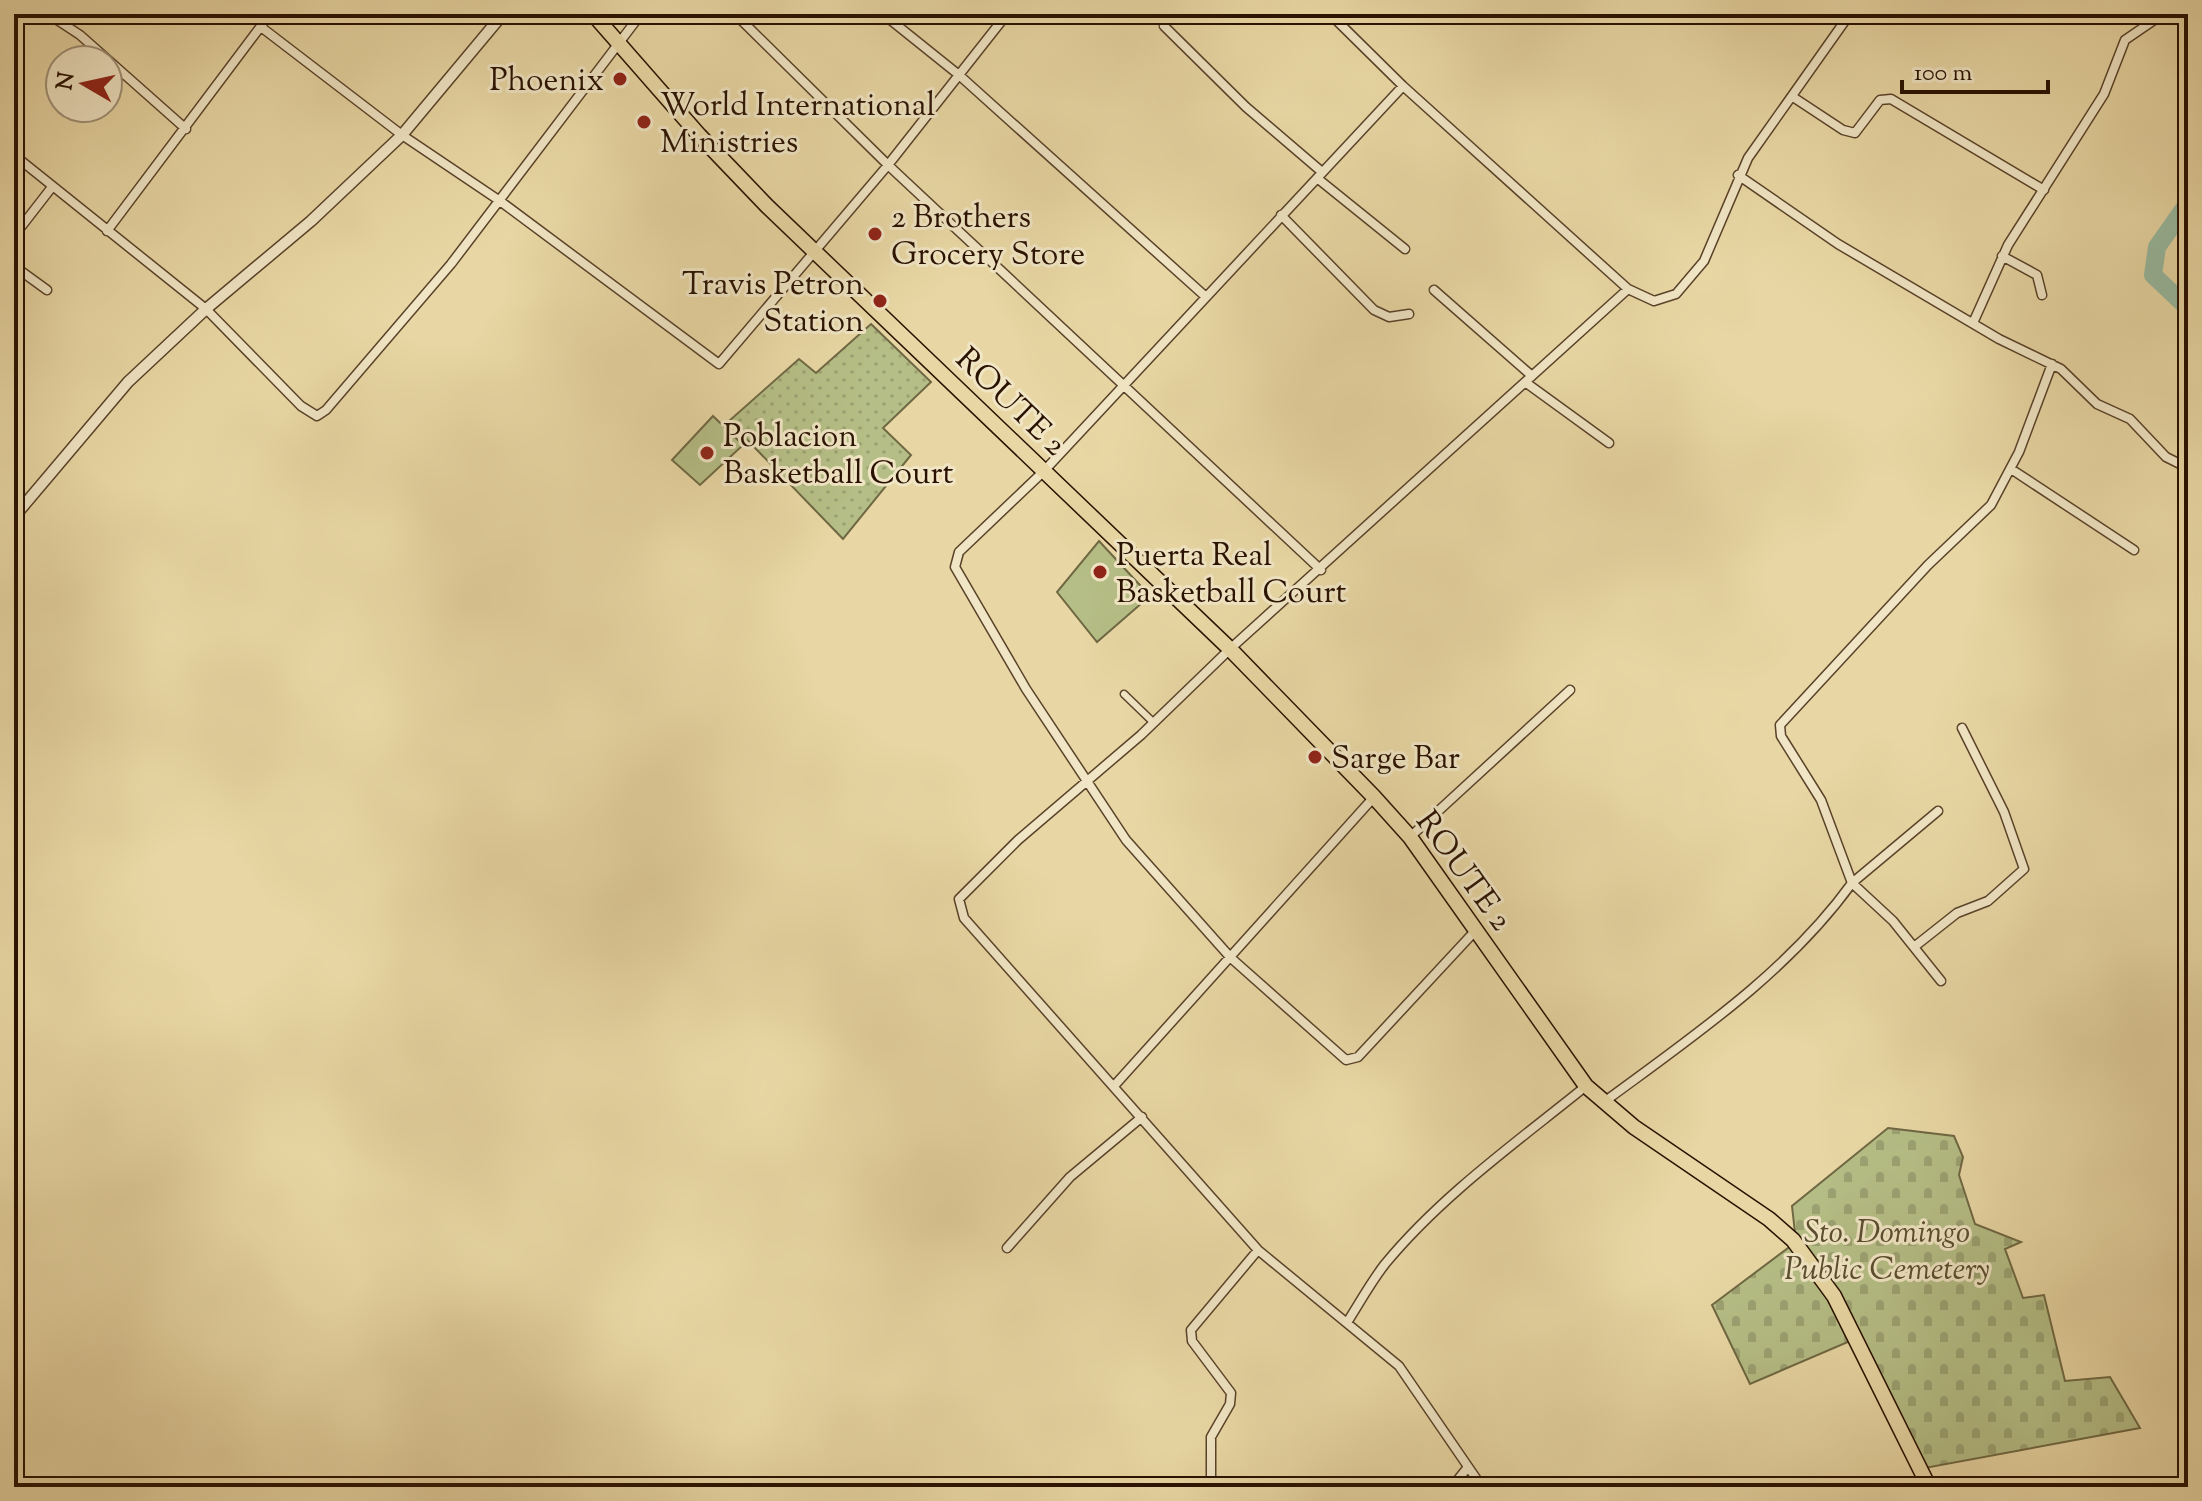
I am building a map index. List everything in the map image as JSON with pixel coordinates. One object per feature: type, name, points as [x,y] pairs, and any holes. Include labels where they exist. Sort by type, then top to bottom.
[{"type":"highway","name":"ROUTE 2","points":[[593,14],[699,135],[814,251],[1230,649],[1374,797],[1410,837],[1586,1086],[1603,1103],[1769,1219],[1808,1258],[1834,1296],[1929,1487]]},
{"type":"street","points":[[48,14],[80,35],[186,129]]},
{"type":"street","points":[[107,231],[270,14]]},
{"type":"street","points":[[16,511],[128,382],[206,309],[311,221],[402,135],[503,14]]},
{"type":"street","points":[[14,155],[206,309],[301,406],[317,416],[385,342],[500,201],[641,14]]},
{"type":"street","points":[[735,14],[888,165],[1126,384],[1321,570]]},
{"type":"street","points":[[883,14],[959,75],[1206,297]]},
{"type":"street","points":[[261,27],[402,135],[500,201],[716,363],[724,362],[888,165],[1007,14]]},
{"type":"street","points":[[1330,14],[1403,86],[1628,289],[1654,301],[1676,294],[1713,247],[1738,175],[1847,18]]},
{"type":"street","points":[[1973,323],[2002,256],[2104,94],[2125,40],[2163,14]]},
{"type":"street","points":[[1164,26],[1319,175],[1405,249]]},
{"type":"street","points":[[1403,86],[1044,471],[959,552],[955,567],[1003,652],[1126,840],[1231,958],[1346,1060],[1353,1061],[1476,930]]},
{"type":"street","points":[[1793,97],[1843,130],[1855,133],[1880,100],[1891,99],[2044,190]]},
{"type":"street","points":[[1738,175],[1838,244],[1973,323],[2052,364],[2097,404],[2130,419],[2166,457],[2188,468]]},
{"type":"street","points":[[14,236],[52,187]]},
{"type":"street","points":[[1281,215],[1374,310],[1389,317],[1409,314]]},
{"type":"street","points":[[2002,256],[2037,275],[2042,295]]},
{"type":"street","points":[[14,266],[47,290]]},
{"type":"street","points":[[1482,1487],[1399,1366],[1258,1250],[964,918],[959,907],[961,894],[1154,723],[1230,649],[1321,570],[1628,289]]},
{"type":"street","points":[[1434,290],[1529,379],[1609,443]]},
{"type":"street","points":[[1941,981],[1872,899],[1852,883],[1821,800],[1781,736],[1780,725],[1928,565],[1991,505],[2011,469],[2052,364]]},
{"type":"street","points":[[2011,469],[2134,550]]},
{"type":"street","points":[[1410,837],[1570,690]]},
{"type":"street","points":[[1124,694],[1154,723]]},
{"type":"street","points":[[1914,947],[1957,913],[1988,901],[2024,869],[2004,812],[1962,728]]},
{"type":"street","points":[[1114,1086],[1374,797]]},
{"type":"street","points":[[1603,1103],[1737,1003],[1785,958],[1852,883],[1938,811]]},
{"type":"street","points":[[14,828],[14,846]]},
{"type":"street","points":[[1348,1321],[1382,1268],[1412,1233],[1451,1196],[1586,1086]]},
{"type":"street","points":[[1007,1248],[1070,1177],[1142,1117]]},
{"type":"street","points":[[1211,1487],[1211,1437],[1230,1404],[1231,1393],[1192,1341],[1191,1330],[1258,1250]]},
{"type":"street","points":[[1452,1487],[1468,1467]]},
{"type":"green space","points":[[871,324],[931,382],[883,428],[911,455],[843,539],[729,421],[799,359],[816,373]]},
{"type":"green space","name":"Poblacion Basketball Court","points":[[713,416],[743,445],[700,485],[672,460]]},
{"type":"green space","name":"Puerta Real Basketball Court","points":[[1099,541],[1150,596],[1097,642],[1057,592]]},
{"type":"green space","name":"Sto. Domingo Public Cemetery","points":[[1888,1128],[1954,1136],[1963,1157],[1959,1175],[1975,1224],[2021,1242],[2005,1249],[2023,1298],[2044,1295],[2065,1381],[2110,1377],[2140,1428],[1925,1468],[1857,1338],[1750,1384],[1712,1305],[1796,1242],[1792,1206]]},
{"type":"waterway","points":[[2183,14],[2188,22]]},
{"type":"waterway","points":[[2188,203],[2157,247],[2153,275],[2188,308]]},
{"type":"place","name":"Phoenix","points":[[620,79]]},
{"type":"place","name":"World International Ministries","points":[[644,122]]},
{"type":"place","name":"2 Brothers Grocery Store","points":[[875,234]]},
{"type":"place","name":"Travis Petron Station","points":[[880,301]]},
{"type":"place","name":"Poblacion Basketball Court","points":[[707,453]]},
{"type":"place","name":"Puerta Real Basketball Court","points":[[1100,572]]},
{"type":"place","name":"Sarge Bar","points":[[1315,757]]}]
